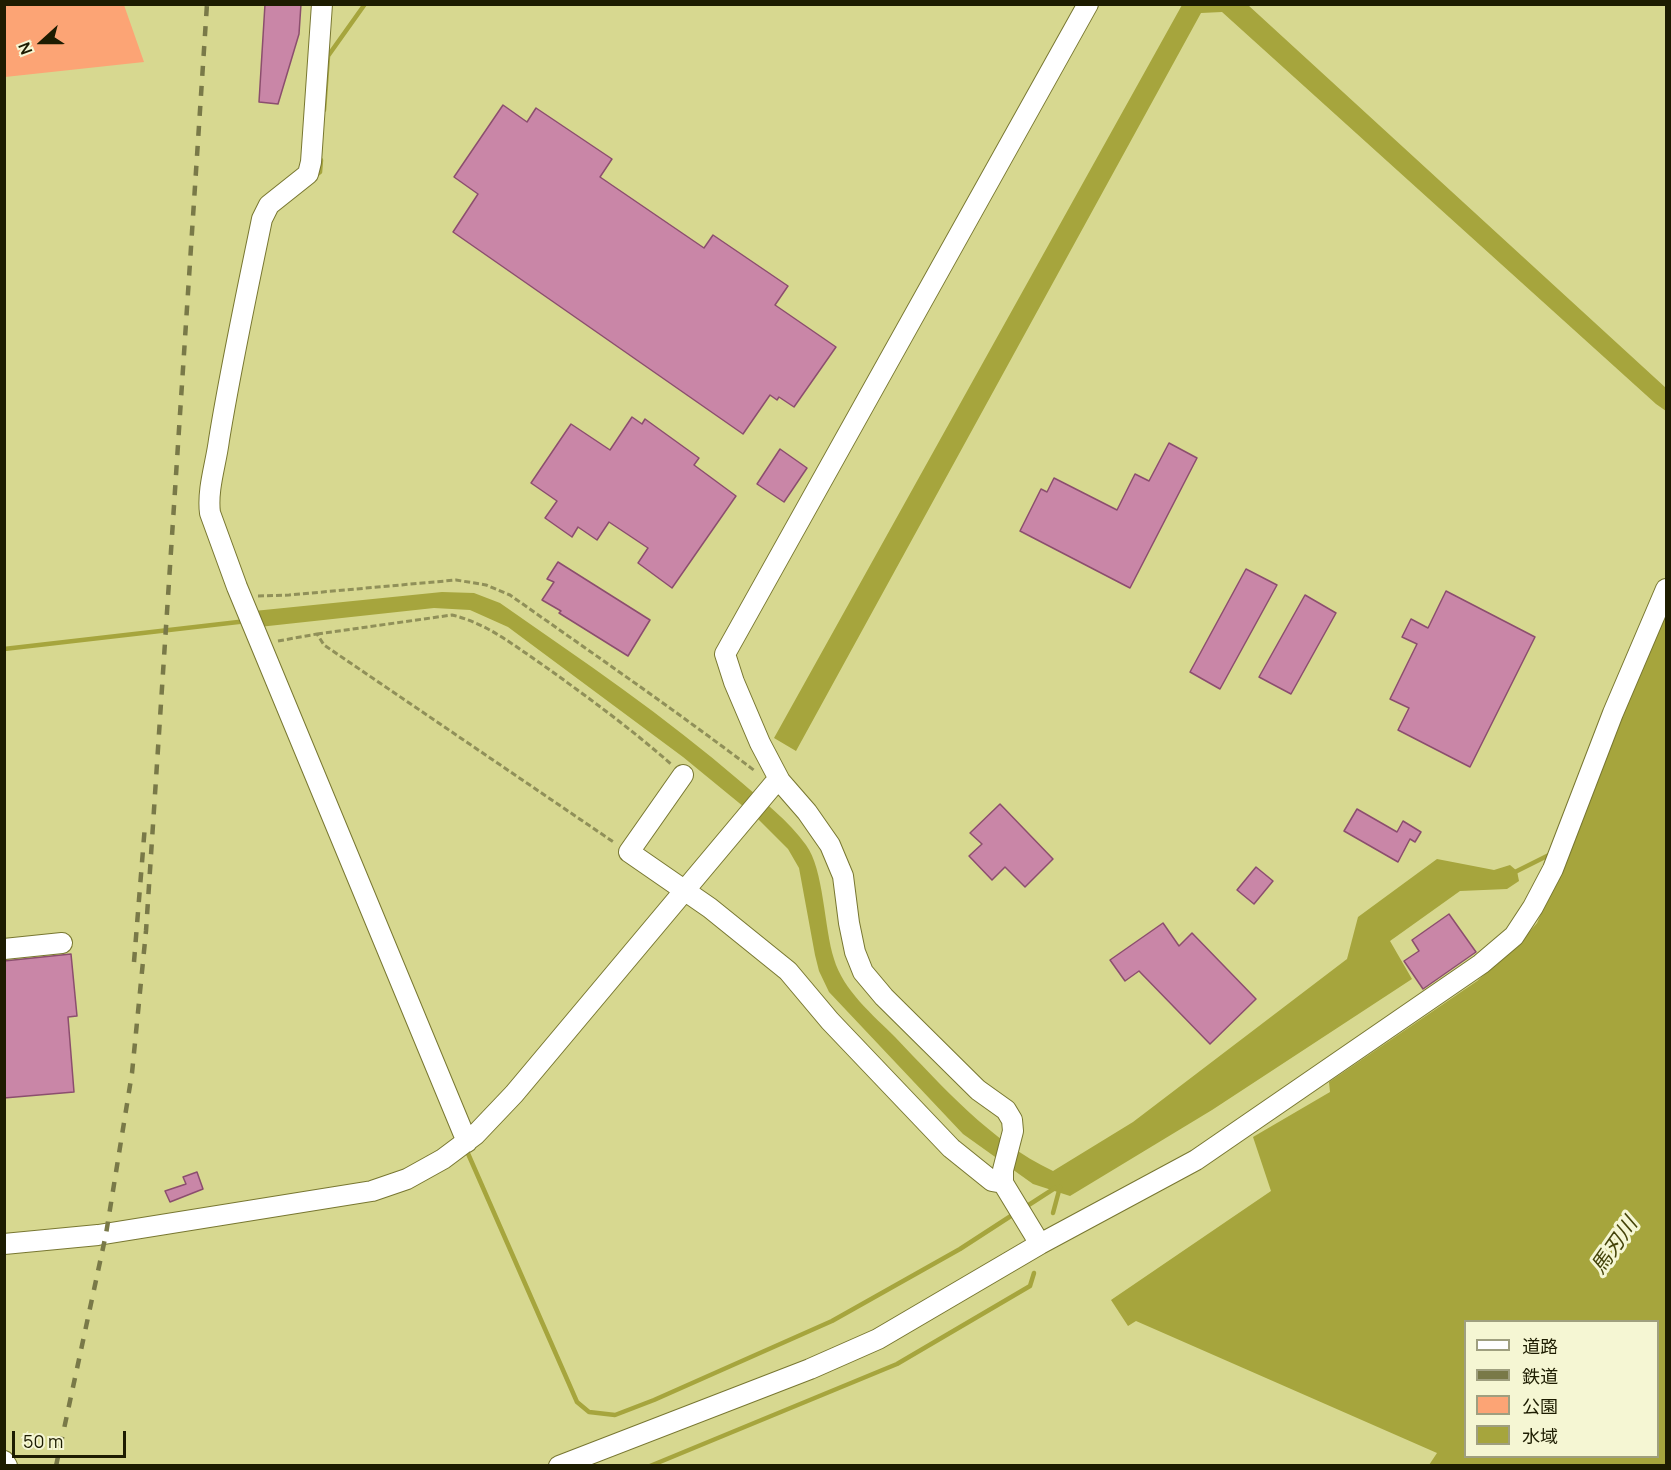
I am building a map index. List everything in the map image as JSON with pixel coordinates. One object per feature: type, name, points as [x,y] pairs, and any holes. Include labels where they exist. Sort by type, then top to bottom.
[{"type":"street","points":[[322,4],[311,162],[308,174],[269,205],[262,219],[227,391],[211,485],[210,513],[243,601],[467,1142]]},
{"type":"street","points":[[1040,1244],[1005,1184],[1013,1131],[1012,1120],[1006,1110],[978,1090],[884,997],[863,972],[855,952],[843,876],[830,845],[807,812],[773,787],[760,742],[734,682],[725,654],[1088,4]]},
{"type":"street","points":[[559,1466],[810,1369],[878,1339],[1040,1244],[1196,1160],[1481,964],[1514,936],[1533,907],[1552,869],[1613,713],[1666,590]]},
{"type":"street","points":[[683,775],[629,852],[710,908],[788,972],[830,1021],[951,1148],[992,1181],[1005,1184]]},
{"type":"street","points":[[4,1244],[98,1235],[372,1191],[407,1179],[444,1159],[467,1142],[514,1094],[740,823],[773,787]]},
{"type":"street","points":[[4,949],[63,943]]},
{"type":"street","points":[[4,1461],[7,1466]]},
{"type":"path","points":[[243,601],[446,580],[486,585],[519,601],[697,726],[773,787]]},
{"type":"path","points":[[260,640],[452,615],[472,620],[502,636],[558,676],[645,741],[683,775]]},
{"type":"path","points":[[317,634],[324,645],[629,852]]},
{"type":"green space","points":[[4,5],[124,5],[144,62],[5,77]]},
{"type":"water","points":[[1182,5],[1248,5],[1666,388],[1666,411],[1222,12],[1201,13],[796,751],[774,738]]},
{"type":"water","points":[[442,592],[474,593],[500,603],[653,712],[712,758],[784,820],[806,845],[812,856],[820,883],[834,959],[851,992],[968,1112],[1008,1144],[1053,1171],[1133,1122],[1347,959],[1358,917],[1437,859],[1494,870],[1510,865],[1517,871],[1519,881],[1507,889],[1460,891],[1390,941],[1412,979],[1212,1110],[1070,1196],[1033,1184],[963,1134],[829,992],[819,971],[815,955],[799,868],[788,849],[755,816],[683,757],[508,627],[470,610],[434,608],[259,627],[254,611]]},
{"type":"water","name":"馬刃川","points":[[1666,609],[1666,1465],[1429,1465],[1437,1453],[1136,1321],[1128,1326],[1111,1300],[1271,1191],[1253,1137],[1330,1092],[1329,1082],[1477,981],[1518,945],[1537,923],[1567,855]]},
{"type":"building","points":[[265,4],[301,4],[299,34],[278,104],[259,102]]},
{"type":"building","points":[[503,105],[527,122],[536,108],[612,159],[600,177],[704,248],[713,235],[788,286],[775,305],[836,347],[794,407],[779,397],[777,400],[770,395],[743,434],[453,232],[478,194],[454,177]]},
{"type":"building","points":[[632,417],[642,424],[645,419],[699,458],[694,465],[736,496],[672,588],[638,563],[648,548],[609,522],[597,540],[578,527],[572,537],[545,518],[557,501],[531,483],[571,424],[610,450]]},
{"type":"building","points":[[1169,443],[1197,458],[1130,588],[1020,531],[1041,489],[1047,492],[1054,478],[1117,510],[1135,474],[1149,481]]},
{"type":"building","points":[[780,449],[807,468],[784,502],[757,484]]},
{"type":"building","points":[[558,562],[650,620],[628,656],[542,600],[554,582],[547,579]]},
{"type":"building","points":[[1246,569],[1277,585],[1220,689],[1190,672]]},
{"type":"building","points":[[1446,591],[1535,637],[1470,767],[1398,730],[1409,708],[1390,699],[1417,644],[1402,637],[1411,619],[1428,628]]},
{"type":"building","points":[[1305,595],[1336,613],[1291,694],[1259,677]]},
{"type":"building","points":[[1000,804],[1053,859],[1025,887],[1005,867],[992,880],[969,856],[982,844],[970,833]]},
{"type":"building","points":[[1357,809],[1397,832],[1403,821],[1421,832],[1415,842],[1410,839],[1398,862],[1344,831]]},
{"type":"building","points":[[1256,867],[1273,881],[1254,904],[1237,890]]},
{"type":"building","points":[[1449,914],[1476,952],[1423,989],[1404,961],[1419,951],[1412,940]]},
{"type":"building","points":[[1163,923],[1179,946],[1192,933],[1256,999],[1210,1044],[1139,971],[1125,981],[1110,960]]},
{"type":"building","points":[[71,954],[77,1016],[68,1017],[74,1092],[4,1098],[4,961]]},
{"type":"building","points":[[197,1172],[203,1189],[170,1202],[165,1191],[186,1184],[183,1177]]},
{"type":"waterway","points":[[324,110],[328,56],[365,4]]},
{"type":"waterway","points":[[315,176],[320,172],[321,160]]},
{"type":"waterway","points":[[4,649],[247,621]]},
{"type":"waterway","points":[[1513,873],[1551,854]]},
{"type":"waterway","points":[[466,1149],[577,1402],[589,1412],[615,1415],[832,1321],[960,1249],[1017,1212]]},
{"type":"waterway","points":[[1053,1213],[1060,1187]]},
{"type":"waterway","points":[[1024,1208],[1055,1188]]},
{"type":"waterway","points":[[650,1466],[897,1364],[1030,1286],[1034,1273]]},
{"type":"railway","points":[[56,1466],[106,1234],[132,1073],[146,931],[207,4]]},
{"type":"railway","points":[[134,962],[145,825]]}]
